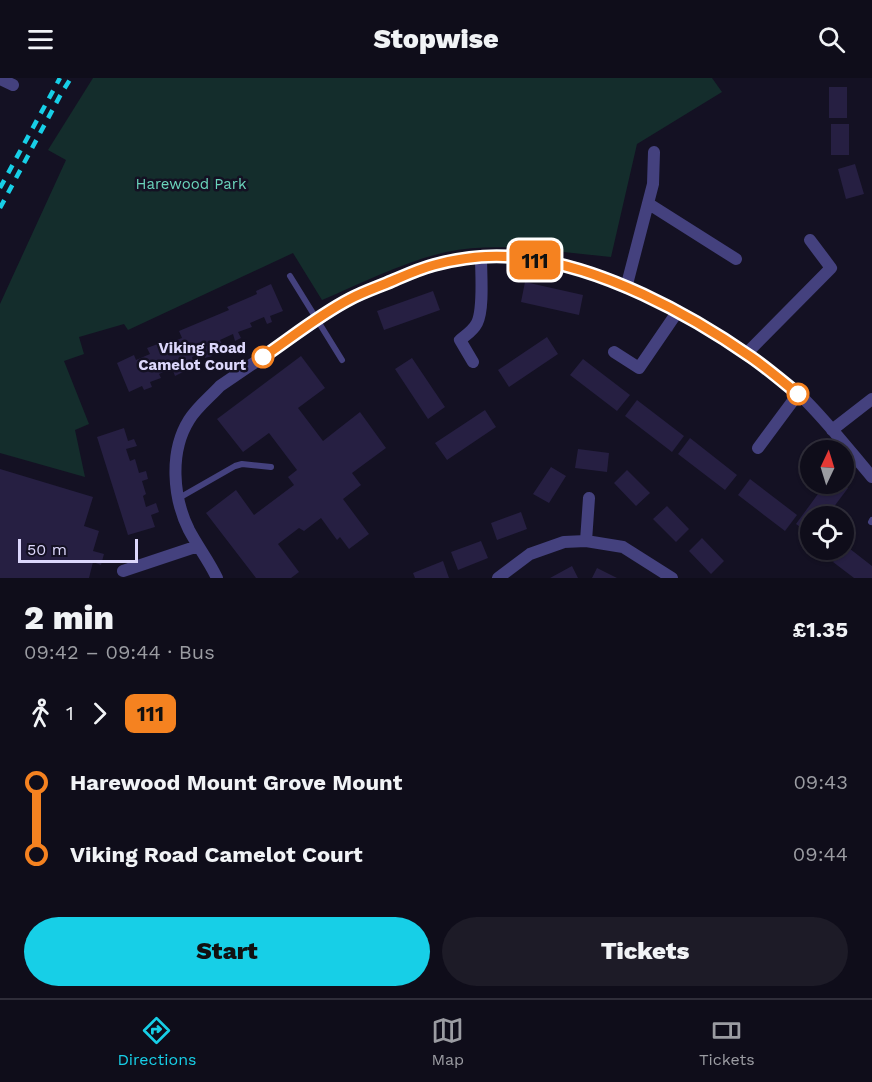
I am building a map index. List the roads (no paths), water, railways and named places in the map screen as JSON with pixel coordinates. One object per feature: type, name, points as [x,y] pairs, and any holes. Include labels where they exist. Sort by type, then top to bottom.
[{"type":"street","points":[[0,79],[13,85]]},
{"type":"street","points":[[626,288],[649,204],[653,184],[654,152]]},
{"type":"street","points":[[649,204],[736,259]]},
{"type":"street","points":[[746,354],[831,267],[810,240]]},
{"type":"street","points":[[217,578],[188,528],[179,498],[175,469],[176,453],[189,420],[220,386],[350,299],[435,264],[481,257],[508,256],[548,262],[576,269],[665,304],[746,354],[798,394],[872,477]]},
{"type":"street","points":[[473,362],[460,340],[478,322],[481,312],[481,257]]},
{"type":"street","points":[[614,352],[639,368],[678,311]]},
{"type":"street","points":[[758,448],[798,394]]},
{"type":"street","points":[[832,430],[872,399]]},
{"type":"street","points":[[586,541],[590,498]]},
{"type":"street","points":[[498,578],[530,554],[564,542],[586,541],[623,547],[672,578]]},
{"type":"street","points":[[123,572],[198,546]]},
{"type":"lane","points":[[290,276],[342,360]]},
{"type":"lane","points":[[179,498],[235,466],[242,464],[271,467]]},
{"type":"railway","points":[[0,188],[60,78]]},
{"type":"railway","points":[[0,208],[71,78]]},
{"type":"place","name":"Viking Road Camelot Court","points":[[263,357]]},
{"type":"park label","name":"Harewood Park","points":[[191,184]]}]
